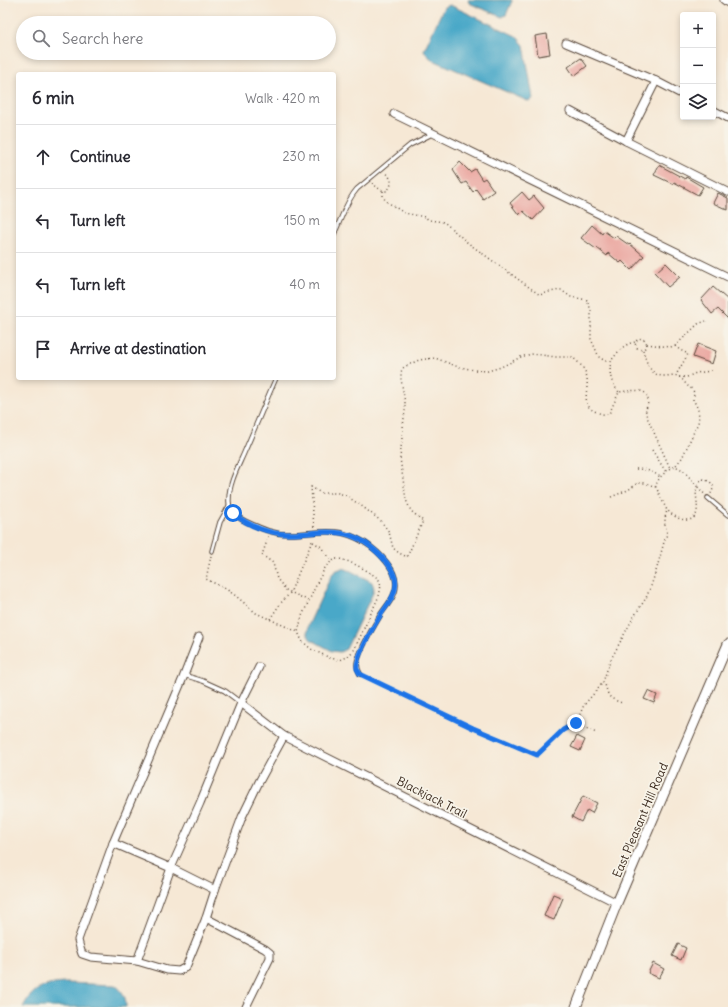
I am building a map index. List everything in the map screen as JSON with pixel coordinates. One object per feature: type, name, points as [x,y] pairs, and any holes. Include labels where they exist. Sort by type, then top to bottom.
[{"type":"street","points":[[724,0],[728,3]]},
{"type":"street","points":[[566,43],[656,81],[680,93]]},
{"type":"street","points":[[626,141],[656,81]]},
{"type":"street","points":[[570,111],[728,192]]},
{"type":"street","points":[[716,112],[728,118]]},
{"type":"street","points":[[394,114],[728,278]]},
{"type":"street","points":[[199,637],[113,843],[78,940],[82,954],[91,957],[137,961],[167,970],[179,971],[186,967],[206,918],[242,818],[259,782],[284,736]]},
{"type":"street","name":"East Pleasant Hill Road","points":[[576,1007],[617,903],[728,644]]},
{"type":"street","points":[[137,961],[171,868],[203,796],[241,703],[259,667]]},
{"type":"street","name":"Blackjack Trail","points":[[241,703],[284,736],[617,903]]},
{"type":"street","points":[[113,843],[171,868],[215,890]]},
{"type":"street","points":[[206,918],[270,953],[270,958],[246,1007]]},
{"type":"lane","points":[[336,230],[353,193],[410,145],[433,133]]},
{"type":"lane","points":[[275,380],[233,480],[228,498],[229,506],[233,513],[239,518],[269,532],[290,535],[329,532],[341,533],[360,539],[382,558],[393,571],[396,585],[394,593],[370,634],[359,658],[357,668],[360,674]]},
{"type":"lane","points":[[708,498],[728,515]]},
{"type":"lane","points":[[212,551],[220,522],[229,506]]},
{"type":"lane","points":[[184,675],[214,686],[241,703]]},
{"type":"path","points":[[368,180],[383,191],[387,191],[392,183],[383,167]]},
{"type":"path","points":[[383,191],[383,196],[386,201],[404,213],[425,217],[429,220],[444,222],[468,244],[540,295],[561,290],[572,297],[587,300],[590,310],[591,339],[599,357],[605,361],[611,361]]},
{"type":"path","points":[[620,392],[612,383],[610,375],[611,361],[627,344],[642,339],[647,344],[670,347],[676,346],[698,324],[706,320]]},
{"type":"path","points":[[636,342],[637,348],[643,350]]},
{"type":"path","points":[[647,344],[643,350],[645,359],[650,369],[658,376],[663,377],[676,375],[693,390],[693,400],[697,406],[700,418],[682,458],[676,466],[670,468],[660,478],[656,487]]},
{"type":"path","points":[[676,346],[688,354],[676,375]]},
{"type":"path","points":[[270,619],[280,604],[290,593],[313,542],[312,487],[321,493],[338,493],[345,495],[363,507],[381,521],[389,532],[392,548],[407,557],[423,521],[411,511],[406,500],[400,458],[406,411],[406,403],[401,379],[401,372],[403,368],[412,363],[435,358],[456,366],[474,370],[488,370],[501,367],[520,357],[531,354],[555,357],[572,357],[586,373],[586,400],[590,409],[606,415],[609,414],[620,392]]},
{"type":"path","points":[[679,377],[687,377],[696,373],[711,371]]},
{"type":"path","points":[[620,392],[638,390],[646,394],[648,397],[646,408],[647,417],[670,468]]},
{"type":"path","points":[[652,450],[666,472]]},
{"type":"path","points":[[611,497],[628,490],[638,483],[645,483],[656,487],[667,510],[672,515],[682,519],[691,519],[696,516],[698,507],[695,490],[697,486],[700,480],[703,479],[714,486],[714,490],[708,498],[697,486],[683,470],[676,466]]},
{"type":"path","points":[[636,469],[649,470],[654,472],[660,478]]},
{"type":"path","points":[[360,674],[473,728],[537,755],[563,730],[576,723],[584,705],[603,682],[610,661],[633,618],[646,598],[651,586],[667,534],[665,518],[667,510]]},
{"type":"path","points":[[269,532],[262,555],[273,563],[277,579],[286,590],[309,601]]},
{"type":"path","points":[[313,542],[320,546],[332,561]]},
{"type":"path","points":[[212,551],[206,578],[226,588],[256,613],[298,632]]},
{"type":"path","points":[[336,559],[352,563],[379,580],[381,587],[379,596],[354,650],[347,657],[340,660],[330,658],[311,649],[302,641],[298,632],[302,616],[309,601],[326,566],[332,561],[336,559]]},
{"type":"path","points":[[603,682],[608,695],[622,703]]},
{"type":"path","points":[[576,723],[596,733]]},
{"type":"water","points":[[468,0],[512,1],[506,15],[502,17],[469,3]]},
{"type":"water","points":[[450,5],[516,36],[524,45],[533,98],[530,102],[433,60],[427,55],[424,50],[444,7]]},
{"type":"water","points":[[343,568],[372,582],[374,588],[346,649],[340,652],[332,651],[310,639],[307,633],[308,626],[332,574]]},
{"type":"water","points":[[66,983],[115,985],[124,994],[126,1007],[23,1007],[31,995],[41,988],[52,984]]},
{"type":"building","points":[[547,34],[550,54],[538,56],[535,36]]},
{"type":"building","points":[[581,58],[587,66],[574,76],[568,67]]},
{"type":"building","points":[[460,162],[470,172],[475,169],[482,180],[485,178],[494,191],[483,199],[476,189],[473,192],[466,182],[462,184],[453,170]]},
{"type":"building","points":[[659,165],[685,179],[686,177],[703,187],[698,195],[674,182],[673,184],[654,175]]},
{"type":"building","points":[[522,192],[529,200],[534,196],[544,208],[533,220],[523,211],[519,215],[510,203]]},
{"type":"building","points":[[718,193],[728,198],[728,210],[713,203]]},
{"type":"building","points":[[592,225],[602,234],[604,231],[614,238],[616,236],[629,245],[630,244],[644,256],[631,270],[622,261],[620,263],[608,253],[607,256],[581,238]]},
{"type":"building","points":[[666,263],[680,277],[668,287],[655,273]]},
{"type":"building","points":[[713,287],[728,300],[728,319],[718,309],[712,314],[701,300]]},
{"type":"building","points":[[698,344],[716,351],[712,364],[693,357]]},
{"type":"building","points":[[648,691],[657,695],[654,703],[644,699]]},
{"type":"building","points":[[577,736],[585,740],[580,751],[571,747]]},
{"type":"building","points":[[583,796],[597,803],[592,813],[587,810],[581,822],[572,817]]},
{"type":"building","points":[[553,894],[563,898],[554,920],[544,916]]},
{"type":"building","points":[[678,944],[686,948],[681,960],[672,956]]},
{"type":"building","points":[[653,963],[664,969],[659,978],[648,973]]},
{"type":"route","points":[[233,513],[256,527],[278,534],[290,535],[329,532],[349,535],[360,539],[367,544],[393,571],[396,585],[394,593],[367,640],[359,658],[357,668],[360,674],[473,728],[537,755],[563,730],[576,723]]}]
